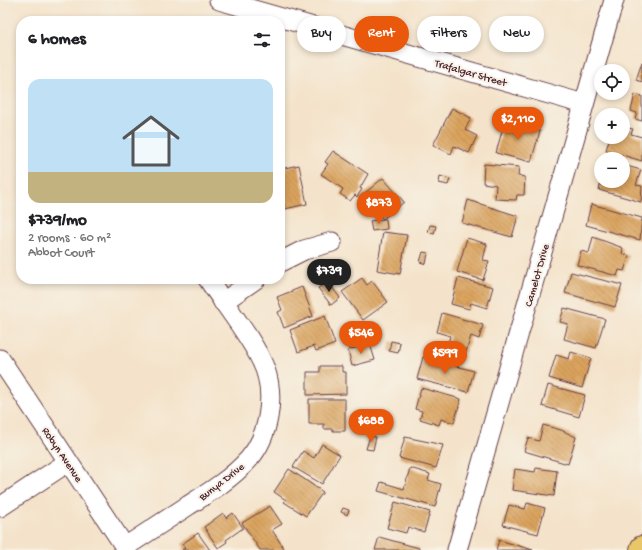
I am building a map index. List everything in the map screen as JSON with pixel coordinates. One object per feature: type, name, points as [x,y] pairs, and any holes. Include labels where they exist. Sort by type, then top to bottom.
[{"type":"street","name":"Trafalgar Street","points":[[219,0],[275,16]]},
{"type":"street","name":"Camelot Drive","points":[[457,550],[614,0]]},
{"type":"street","name":"Trafalgar Street","points":[[285,19],[584,104]]},
{"type":"street","points":[[285,260],[304,250],[332,242]]},
{"type":"street","name":"Bunya Drive","points":[[126,548],[213,490],[236,472],[250,458],[260,442],[269,407],[269,389],[265,369],[255,350],[211,284]]},
{"type":"street","points":[[223,302],[249,284]]},
{"type":"street","name":"Robyn Avenue","points":[[0,359],[126,548]]},
{"type":"street","points":[[0,507],[68,462]]},
{"type":"building","points":[[642,62],[642,82],[636,80]]},
{"type":"building","points":[[635,94],[642,96],[642,121],[635,119],[637,113],[631,111]]},
{"type":"building","points":[[452,108],[471,118],[465,130],[477,136],[469,153],[454,146],[451,154],[433,145]]},
{"type":"building","points":[[505,120],[525,126],[526,122],[535,124],[534,129],[540,131],[531,162],[496,153]]},
{"type":"building","points":[[630,128],[633,129],[631,134],[642,137],[642,161],[630,157],[630,152],[613,152],[606,150],[608,144],[630,144]]},
{"type":"building","points":[[333,151],[368,174],[357,197],[355,195],[350,201],[340,194],[343,189],[321,174],[328,164],[325,162]]},
{"type":"building","points":[[484,164],[519,167],[518,176],[525,177],[524,195],[517,195],[516,200],[495,199],[496,185],[483,183]]},
{"type":"building","points":[[299,165],[307,204],[285,209],[285,168]]},
{"type":"building","points":[[630,167],[641,170],[636,185],[642,186],[641,202],[599,190],[599,188],[630,188]]},
{"type":"building","points":[[440,176],[450,179],[448,185],[439,183]]},
{"type":"building","points":[[383,178],[404,202],[383,219],[370,206],[367,208],[359,198]]},
{"type":"building","points":[[468,200],[518,216],[512,237],[462,223]]},
{"type":"building","points":[[591,204],[642,218],[640,240],[586,225]]},
{"type":"building","points":[[386,219],[387,229],[372,231],[370,221]]},
{"type":"building","points":[[430,225],[436,226],[434,234],[428,232]]},
{"type":"building","points":[[383,232],[407,235],[400,274],[377,270]]},
{"type":"building","points":[[593,237],[623,248],[622,253],[629,256],[624,271],[619,270],[617,276],[577,265],[581,251],[589,253]]},
{"type":"building","points":[[467,238],[487,244],[483,260],[489,261],[483,280],[457,272]]},
{"type":"building","points":[[423,252],[428,253],[426,264],[420,262]]},
{"type":"building","points":[[571,272],[622,285],[615,307],[565,293]]},
{"type":"building","points":[[362,278],[367,285],[372,281],[388,302],[363,320],[342,292]]},
{"type":"building","points":[[458,278],[493,287],[487,308],[471,303],[469,309],[451,304]]},
{"type":"building","points":[[328,282],[340,298],[331,305],[318,288]]},
{"type":"building","points":[[302,287],[313,316],[284,328],[278,312],[282,310],[277,297]]},
{"type":"building","points":[[564,308],[605,319],[596,348],[564,339],[568,324],[560,322]]},
{"type":"building","points":[[442,313],[483,325],[479,339],[471,336],[466,352],[447,347],[450,336],[437,332]]},
{"type":"building","points":[[325,316],[335,344],[316,351],[314,346],[298,352],[290,330]]},
{"type":"building","points":[[354,338],[356,346],[349,348],[347,340]]},
{"type":"building","points":[[391,341],[400,343],[398,353],[389,351]]},
{"type":"building","points":[[370,344],[375,360],[352,366],[348,350]]},
{"type":"building","points":[[571,352],[591,358],[582,388],[549,378],[556,355],[569,359]]},
{"type":"building","points":[[423,357],[474,371],[468,392],[417,379]]},
{"type":"building","points":[[320,366],[342,366],[342,372],[346,372],[346,394],[307,395],[307,372],[320,372]]},
{"type":"building","points":[[548,385],[585,395],[579,417],[542,406]]},
{"type":"building","points":[[421,388],[461,399],[454,423],[441,419],[439,425],[420,419],[422,411],[415,409]]},
{"type":"building","points":[[309,399],[345,399],[345,431],[324,429],[324,424],[309,424]]},
{"type":"building","points":[[543,425],[561,430],[576,437],[568,464],[524,451],[528,438],[539,441]]},
{"type":"building","points":[[370,436],[376,437],[373,450],[366,449]]},
{"type":"building","points":[[405,437],[443,445],[436,468],[399,458]]},
{"type":"building","points":[[322,444],[340,455],[322,484],[293,467],[303,451],[314,458]]},
{"type":"building","points":[[410,468],[430,474],[428,480],[441,484],[435,507],[378,491],[381,482],[404,489]]},
{"type":"building","points":[[536,468],[557,471],[554,496],[512,490],[515,469],[535,472]]},
{"type":"building","points":[[289,469],[323,492],[306,516],[284,502],[286,500],[274,492]]},
{"type":"building","points":[[395,502],[430,512],[424,532],[408,527],[406,533],[387,528]]},
{"type":"building","points":[[527,503],[545,508],[538,534],[503,525],[509,505],[525,509]]},
{"type":"building","points":[[270,506],[282,524],[272,530],[285,550],[260,550],[242,523]]},
{"type":"building","points":[[343,508],[349,510],[347,515],[341,512]]},
{"type":"building","points":[[223,513],[226,518],[233,513],[243,528],[226,540],[227,542],[218,548],[204,527]]},
{"type":"building","points":[[198,533],[210,550],[182,550],[185,548],[182,544]]},
{"type":"building","points":[[379,537],[419,548],[419,550],[375,550]]},
{"type":"building","points":[[499,540],[533,550],[496,550]]}]
